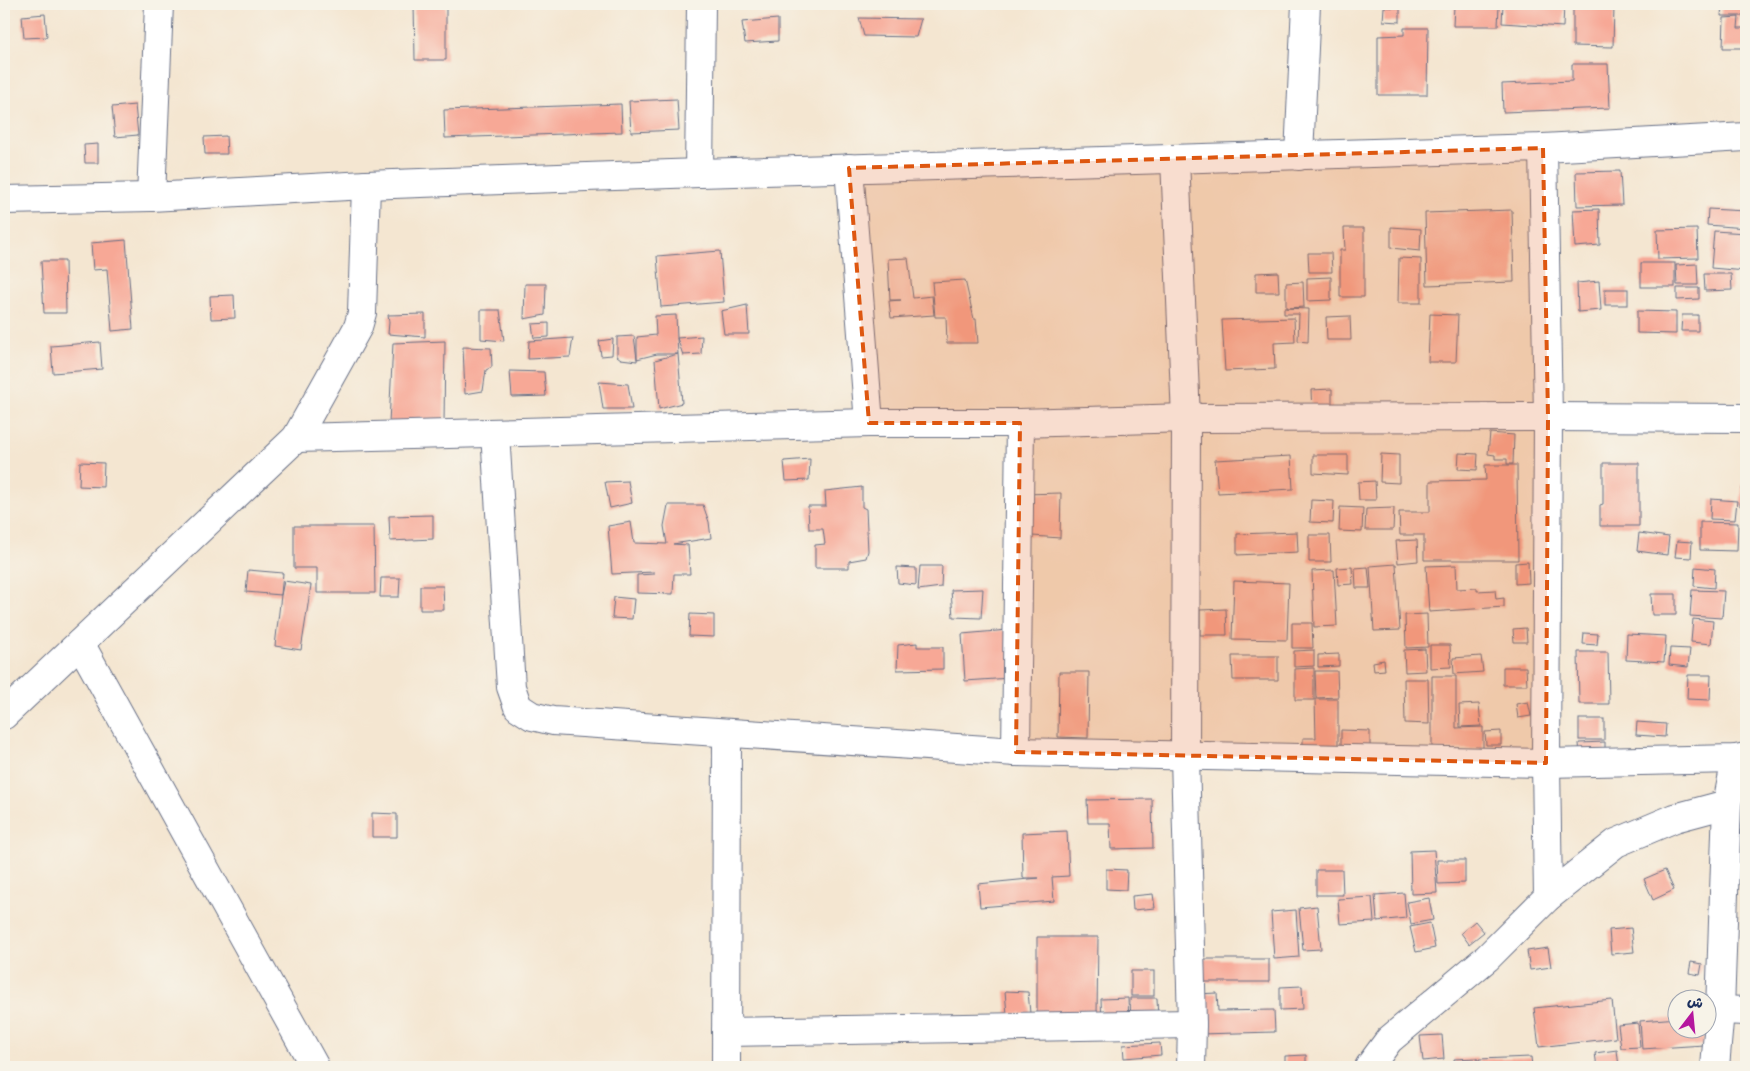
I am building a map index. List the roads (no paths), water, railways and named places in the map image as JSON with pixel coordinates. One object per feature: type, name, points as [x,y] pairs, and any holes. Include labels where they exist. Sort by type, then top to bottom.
[{"type":"street","points":[[151,197],[159,4]]},
{"type":"street","points":[[699,173],[701,4]]},
{"type":"street","points":[[1299,156],[1306,4]]},
{"type":"street","points":[[4,200],[151,197],[366,185],[699,173],[1543,148],[1746,138]]},
{"type":"street","points":[[1543,148],[1548,417],[1546,763],[1548,897]]},
{"type":"street","points":[[1175,159],[1186,418],[1186,756],[1192,1067]]},
{"type":"street","points":[[849,168],[869,423]]},
{"type":"street","points":[[4,715],[296,438],[358,327],[362,313],[366,185]]},
{"type":"street","points":[[296,438],[869,423],[1020,423],[1186,418],[1746,418]]},
{"type":"street","points":[[1016,752],[1020,423]]},
{"type":"street","points":[[495,433],[511,687],[518,707],[532,716],[553,721],[1016,752],[1546,763],[1741,758],[1728,804],[1733,1011],[1715,1067]]},
{"type":"street","points":[[80,643],[315,1067]]},
{"type":"street","points":[[726,1067],[727,733]]},
{"type":"street","points":[[1369,1067],[1389,1040],[1488,958],[1548,897],[1616,843],[1675,818],[1728,804]]},
{"type":"street","points":[[726,1032],[1192,1024]]}]
